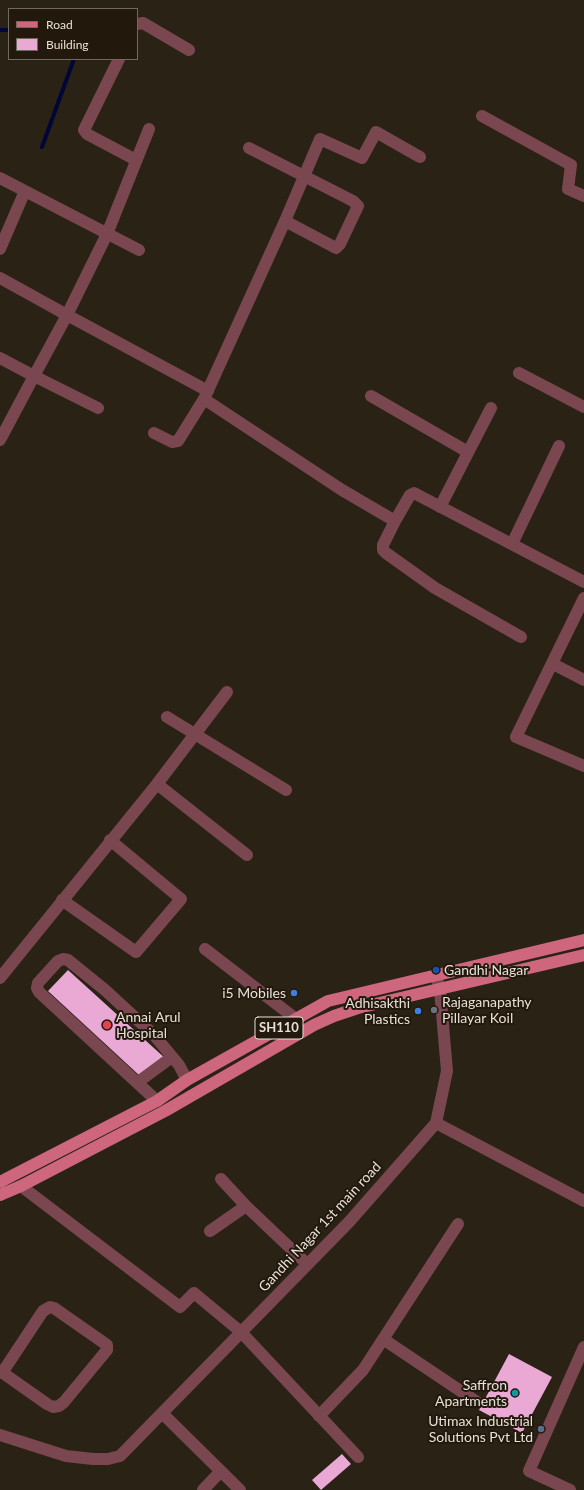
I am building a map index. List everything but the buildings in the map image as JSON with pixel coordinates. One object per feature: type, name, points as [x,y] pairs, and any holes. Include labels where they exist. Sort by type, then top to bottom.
[{"type":"main road","name":"SH110","points":[[0,1182],[157,1101],[187,1080],[328,1001],[584,940]]},
{"type":"main road","name":"SH110","points":[[0,1195],[21,1186],[165,1111],[314,1025],[358,1008],[584,955]]},
{"type":"street","points":[[138,24],[143,23],[189,50]]},
{"type":"street","points":[[118,60],[84,130],[87,134],[136,160]]},
{"type":"street","points":[[482,116],[571,165],[568,189],[584,196]]},
{"type":"street","points":[[0,440],[67,316],[107,234],[149,129]]},
{"type":"street","points":[[154,433],[172,442],[178,441],[206,395],[285,221],[320,139],[362,158],[376,132],[420,157]]},
{"type":"street","points":[[249,148],[353,201],[358,206],[340,244],[336,248],[285,221]]},
{"type":"street","points":[[0,178],[139,250]]},
{"type":"street","points":[[0,249],[25,191]]},
{"type":"street","points":[[0,278],[206,395],[329,481],[395,521]]},
{"type":"street","points":[[0,358],[98,408]]},
{"type":"street","points":[[519,373],[584,407]]},
{"type":"street","points":[[371,396],[468,452]]},
{"type":"street","points":[[440,507],[491,408]]},
{"type":"street","points":[[512,544],[559,446]]},
{"type":"street","points":[[521,637],[435,588],[383,550],[383,545],[410,494],[414,493],[584,582]]},
{"type":"street","points":[[584,598],[516,737],[584,766]]},
{"type":"street","points":[[553,664],[584,680]]},
{"type":"street","points":[[0,978],[196,735],[227,692]]},
{"type":"street","points":[[167,717],[286,790]]},
{"type":"street","points":[[157,784],[247,855]]},
{"type":"street","points":[[62,900],[136,952],[181,899],[110,840]]},
{"type":"street","points":[[205,949],[296,1019]]},
{"type":"street","points":[[157,1101],[39,992],[37,988],[38,983],[58,961],[63,959],[68,960],[105,990],[154,1035],[172,1056],[187,1080]]},
{"type":"street","name":"Gandhi Nagar 1st main road","points":[[0,1435],[66,1456],[108,1459],[120,1456],[349,1222],[436,1123],[447,1071],[440,990],[436,975]]},
{"type":"street","points":[[138,1082],[172,1056]]},
{"type":"street","points":[[436,1123],[584,1201]]},
{"type":"street","points":[[221,1179],[246,1206],[307,1264]]},
{"type":"street","points":[[21,1186],[180,1306],[194,1293],[241,1332],[358,1457]]},
{"type":"street","points":[[210,1231],[246,1206]]},
{"type":"street","points":[[319,1416],[363,1370],[458,1224]]},
{"type":"street","points":[[50,1307],[54,1308],[107,1345],[107,1350],[59,1406],[53,1407],[47,1404],[1,1372],[43,1311],[50,1307]]},
{"type":"street","points":[[383,1339],[477,1402]]},
{"type":"street","points":[[570,1490],[529,1471],[584,1347]]},
{"type":"street","points":[[162,1413],[240,1490]]},
{"type":"street","points":[[202,1490],[221,1471]]},
{"type":"waterway","points":[[0,30],[8,30]]},
{"type":"waterway","points":[[42,147],[74,60]]},
{"type":"place","name":"Gandhi Nagar","points":[[436,970]]},
{"type":"place","name":"i5 Mobiles","points":[[294,993]]},
{"type":"place","name":"Rajaganapathy Pillayar Koil","points":[[434,1010]]},
{"type":"place","name":"Adhisakthi Plastics","points":[[418,1011]]},
{"type":"place","name":"Annai Arul Hospital","points":[[107,1025]]},
{"type":"place","name":"Saffron Apartments","points":[[515,1393]]},
{"type":"place","name":"Utimax Industrial Solutions Pvt Ltd","points":[[541,1429]]}]
